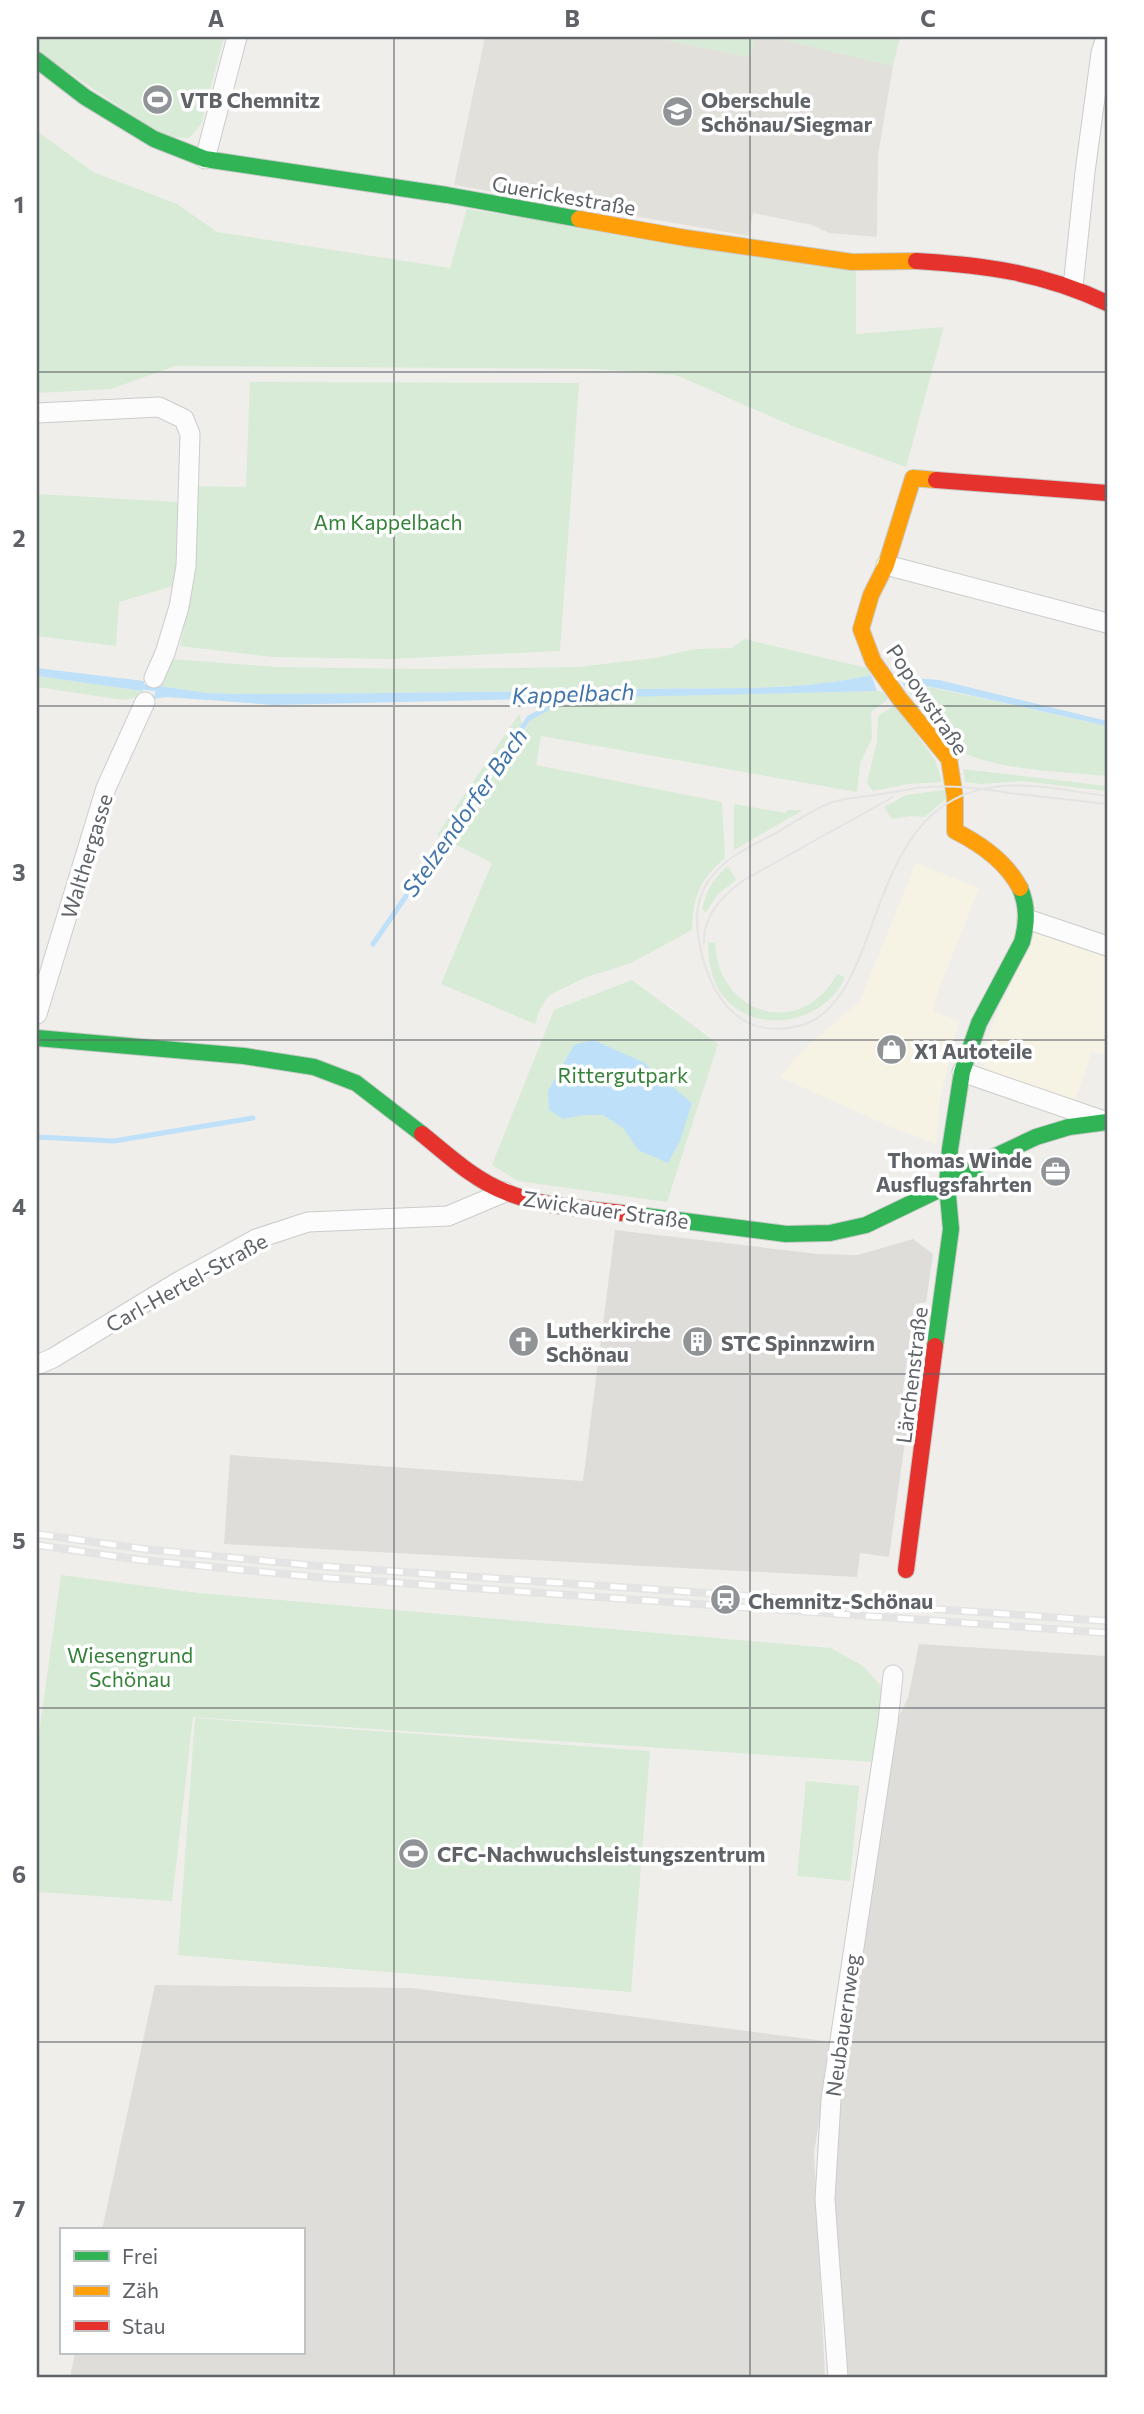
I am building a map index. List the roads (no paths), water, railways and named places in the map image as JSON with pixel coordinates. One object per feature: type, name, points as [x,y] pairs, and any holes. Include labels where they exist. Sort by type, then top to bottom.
[{"type":"street","points":[[205,159],[237,37]]},
{"type":"street","points":[[1073,288],[1085,172],[1101,53],[1106,37]]},
{"type":"street","name":"Guerickestraße","points":[[37,60],[85,97],[154,139],[205,159],[447,195],[686,239],[852,262],[908,260],[967,264],[1010,271],[1073,288],[1107,303]]},
{"type":"street","points":[[37,413],[159,407],[184,419],[190,434],[186,566],[179,607],[154,678]]},
{"type":"street","name":"Popowstraße","points":[[1027,919],[1022,894],[1007,869],[990,851],[955,831],[956,798],[949,759],[899,698],[873,661],[861,629],[871,595],[886,565],[913,478],[1107,493]]},
{"type":"street","points":[[886,565],[1107,623]]},
{"type":"street","name":"Walthergasse","points":[[37,1014],[106,789],[145,702]]},
{"type":"street","points":[[947,1186],[962,1072],[973,1037],[1017,953],[1027,919],[1107,946]]},
{"type":"street","name":"Zwickauer Straße","points":[[37,1038],[244,1056],[314,1067],[356,1083],[478,1178],[505,1192],[538,1202],[786,1234],[830,1233],[866,1225],[947,1186],[985,1161],[1036,1137],[1069,1127],[1107,1122]]},
{"type":"street","name":"Zwickauer Straße","points":[[962,1072],[1107,1122]]},
{"type":"street","name":"Lärchenstraße","points":[[906,1570],[951,1222],[947,1186]]},
{"type":"street","name":"Carl-Hertel-Straße","points":[[37,1365],[256,1239],[308,1222],[448,1216],[505,1192]]},
{"type":"street","name":"Neubauernweg","points":[[838,2377],[825,2199],[831,2100],[893,1675]]},
{"type":"water","points":[[37,668],[144,681],[143,691],[37,676]]},
{"type":"water","points":[[871,675],[877,691],[275,705],[166,697],[153,699],[158,686],[239,694],[729,688],[815,684]]},
{"type":"water","points":[[900,677],[939,680],[1107,721],[1107,726],[947,690],[920,685],[904,686]]},
{"type":"water","points":[[593,1040],[643,1062],[692,1103],[680,1141],[668,1163],[638,1150],[623,1128],[603,1115],[563,1119],[549,1110],[548,1091],[574,1045]]},
{"type":"waterway","name":"Kappelbach","points":[[137,686],[162,690]]},
{"type":"waterway","name":"Stelzendorfer Bach","points":[[373,944],[529,718],[570,696]]},
{"type":"waterway","name":"Stelzendorfer Bach","points":[[37,1137],[114,1141],[253,1118]]},
{"type":"tram line","points":[[1107,796],[1045,787],[1014,786],[983,789],[944,805],[915,833],[894,869],[847,983],[827,1011],[799,1026],[779,1029],[746,1022],[733,1012],[713,986],[697,930],[698,908],[706,884],[718,869],[736,855],[826,805],[851,798],[939,787],[970,788],[980,789],[990,790],[1107,804]]},
{"type":"tram line","points":[[704,943],[711,914],[736,886],[893,797]]},
{"type":"railway","points":[[37,1534],[144,1549],[318,1566],[1107,1621]]},
{"type":"railway","points":[[37,1545],[141,1560],[315,1577],[1107,1633]]},
{"type":"place","name":"VTB Chemnitz","points":[[157,99]]},
{"type":"place","name":"Oberschule Schönau/Siegmar","points":[[678,111]]},
{"type":"place","name":"X1 Autoteile","points":[[891,1050]]},
{"type":"place","name":"Thomas Winde Ausflugsfahrten","points":[[1055,1171]]},
{"type":"place","name":"Lutherkirche Schönau","points":[[523,1341]]},
{"type":"place","name":"STC Spinnzwirn","points":[[698,1342]]},
{"type":"place","name":"Chemnitz-Schönau","points":[[725,1600]]},
{"type":"place","name":"CFC-Nachwuchsleistungszentrum","points":[[414,1853]]},
{"type":"park label","name":"Am Kappelbach","points":[[388,521]]},
{"type":"park label","name":"Rittergutpark","points":[[623,1074]]},
{"type":"park label","name":"Wiesengrund Schönau","points":[[130,1666]]}]
